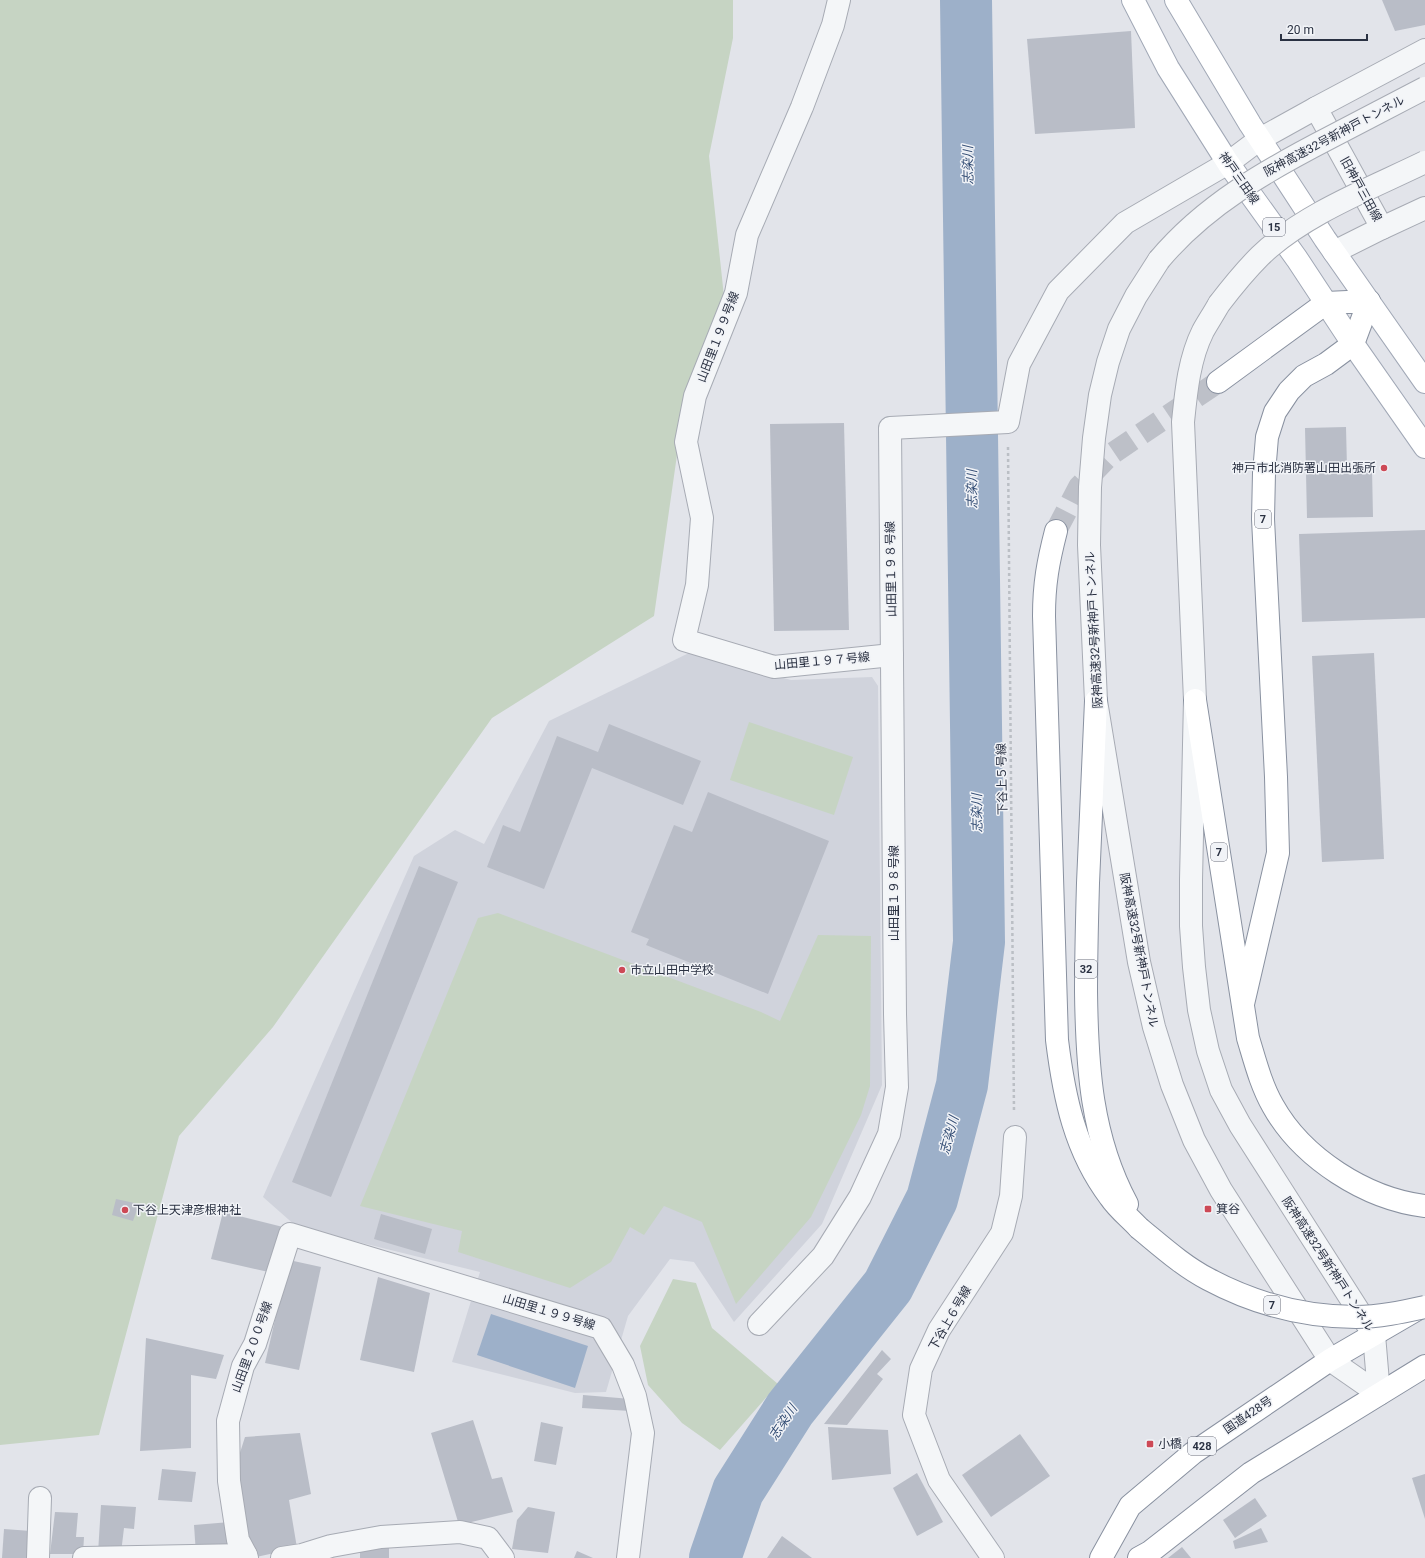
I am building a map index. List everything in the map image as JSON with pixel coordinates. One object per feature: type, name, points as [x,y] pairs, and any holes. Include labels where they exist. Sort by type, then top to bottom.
[{"type":"main road","name":"神戸三田線","points":[[1133,0],[1168,68],[1228,163],[1297,259],[1353,344],[1425,447]]},
{"type":"main road","points":[[1176,0],[1260,139],[1334,252],[1425,382]]},
{"type":"main road","points":[[1218,382],[1326,303],[1369,301]]},
{"type":"main road","points":[[1353,344],[1369,301]]},
{"type":"main road","name":"7","points":[[1243,1004],[1278,853],[1276,777],[1263,520],[1264,473],[1267,437],[1275,412],[1289,391],[1304,376],[1326,364],[1353,344]]},
{"type":"main road","points":[[1056,531],[1047,567],[1044,589],[1044,616],[1057,1040],[1061,1076],[1078,1141],[1093,1172],[1111,1199],[1140,1228]]},
{"type":"main road","name":"7","points":[[1195,700],[1248,1038],[1258,1073],[1273,1106],[1291,1133],[1315,1157],[1347,1179],[1380,1195],[1425,1206]]},
{"type":"main road","name":"32","points":[[1096,701],[1087,920],[1086,1042],[1090,1088],[1098,1125],[1108,1160],[1121,1193],[1140,1228]]},
{"type":"main road","name":"7","points":[[1140,1228],[1172,1256],[1206,1278],[1244,1297],[1280,1308],[1320,1315],[1357,1317],[1394,1313],[1425,1306]]},
{"type":"main road","name":"国道428号","points":[[1101,1558],[1130,1506],[1193,1453],[1330,1360],[1425,1306]]},
{"type":"main road","points":[[1140,1558],[1150,1552],[1251,1473],[1425,1366]]},
{"type":"street","name":"山田里１９９号線","points":[[684,640],[696,585],[702,518],[686,442],[695,396],[736,293],[747,234],[802,107],[833,25],[839,0]]},
{"type":"street","points":[[1008,422],[1019,364],[1058,291],[1125,223],[1228,163],[1260,139],[1425,50]]},
{"type":"street","name":"阪神高速32号新神戸トンネル","points":[[1379,1394],[1330,1360],[1221,1190],[1194,1140],[1172,1085],[1154,1027],[1139,962],[1096,701],[1089,545],[1090,487],[1100,395],[1108,362],[1120,329],[1136,296],[1159,260],[1195,223],[1218,204],[1254,180],[1296,155],[1425,88]]},
{"type":"street","name":"旧神戸三田線","points":[[1316,108],[1382,228]]},
{"type":"street","name":"阪神高速32号新神戸トンネル","points":[[1379,1394],[1374,1335],[1240,1125],[1221,1090],[1208,1051],[1199,1010],[1191,926],[1195,700],[1183,422],[1186,386],[1193,359],[1203,332],[1219,304],[1240,276],[1262,254],[1291,232],[1324,212],[1425,162]]},
{"type":"street","name":"旧神戸三田線","points":[[1334,252],[1425,208]]},
{"type":"street","name":"山田里１９８号線","points":[[759,1324],[822,1256],[860,1197],[889,1134],[897,1087],[890,428],[1008,422]]},
{"type":"street","name":"山田里１９７号線","points":[[684,640],[774,667],[892,655]]},
{"type":"street","name":"下谷上６号線","points":[[993,1558],[939,1480],[914,1415],[921,1369],[940,1330],[1002,1233],[1011,1196],[1014,1137]]},
{"type":"street","name":"山田里１９９号線","points":[[290,1234],[601,1328],[623,1365],[635,1396],[643,1433],[628,1558]]},
{"type":"street","name":"山田里２００号線","points":[[247,1557],[238,1540],[229,1480],[228,1421],[243,1366],[255,1344],[290,1234]]},
{"type":"street","points":[[38,1558],[40,1498]]},
{"type":"street","points":[[282,1558],[302,1555],[331,1546],[381,1537],[460,1532],[488,1538],[503,1558]]},
{"type":"street","points":[[84,1558],[247,1557]]},
{"type":"path","name":"下谷上５号線","points":[[1008,422],[1014,1137]]},
{"type":"shaded area","name":"市立山田中学校","points":[[691,652],[791,680],[872,677],[878,686],[882,1085],[822,1224],[734,1322],[694,1262],[670,1259],[628,1316],[606,1392],[575,1393],[452,1362],[480,1272],[297,1227],[263,1197],[414,856],[455,830],[484,844],[549,721]]},
{"type":"green space","points":[[0,0],[733,0],[733,38],[709,156],[725,306],[687,385],[654,616],[492,718],[273,1027],[179,1136],[99,1435],[0,1445]]},
{"type":"green space","points":[[749,722],[853,757],[834,815],[730,780]]},
{"type":"green space","points":[[498,913],[761,1012],[780,1021],[818,935],[871,936],[870,1086],[861,1115],[811,1217],[736,1304],[702,1222],[664,1206],[644,1235],[630,1227],[611,1262],[570,1288],[458,1252],[462,1231],[360,1206],[478,918]]},
{"type":"green space","points":[[673,1279],[696,1283],[712,1328],[778,1384],[720,1450],[682,1423],[648,1385],[640,1346]]},
{"type":"water","points":[[491,1314],[588,1346],[575,1388],[477,1355]]},
{"type":"building","points":[[1382,0],[1425,0],[1425,25],[1395,31]]},
{"type":"building","points":[[1131,31],[1135,128],[1035,134],[1027,39]]},
{"type":"building","points":[[844,423],[849,630],[774,631],[770,424]]},
{"type":"building","points":[[1346,427],[1347,468],[1372,468],[1373,517],[1307,518],[1305,428]]},
{"type":"building","points":[[1425,530],[1425,618],[1302,622],[1299,534]]},
{"type":"building","points":[[1374,653],[1384,859],[1322,862],[1312,656]]},
{"type":"building","points":[[609,724],[701,761],[683,805],[592,768],[544,889],[487,867],[503,825],[520,832],[557,736],[598,752]]},
{"type":"building","points":[[708,792],[829,841],[768,994],[646,945],[649,939],[631,932],[674,825],[692,832]]},
{"type":"building","points":[[419,866],[458,882],[331,1197],[292,1182]]},
{"type":"building","name":"下谷上天津彦根神社","points":[[116,1199],[139,1204],[133,1221],[112,1215]]},
{"type":"building","points":[[223,1212],[283,1227],[273,1273],[211,1259]]},
{"type":"building","points":[[381,1214],[432,1229],[425,1254],[374,1239]]},
{"type":"building","points":[[289,1260],[321,1267],[299,1370],[265,1363]]},
{"type":"building","points":[[378,1277],[430,1293],[414,1372],[360,1360]]},
{"type":"building","points":[[146,1338],[224,1355],[216,1379],[191,1375],[191,1448],[140,1451]]},
{"type":"building","points":[[882,1350],[891,1359],[877,1374],[883,1379],[847,1425],[824,1424]]},
{"type":"building","points":[[583,1395],[631,1399],[630,1411],[582,1408]]},
{"type":"building","points":[[473,1420],[492,1479],[502,1477],[513,1512],[459,1525],[431,1433]]},
{"type":"building","points":[[541,1422],[563,1427],[556,1465],[534,1461]]},
{"type":"building","points":[[828,1427],[888,1430],[891,1474],[832,1480]]},
{"type":"building","points":[[300,1433],[311,1494],[289,1500],[297,1548],[252,1558],[243,1512],[238,1459],[245,1437]]},
{"type":"building","points":[[1020,1434],[1050,1476],[991,1517],[962,1475]]},
{"type":"building","points":[[162,1469],[196,1472],[192,1502],[158,1500]]},
{"type":"building","points":[[917,1473],[943,1522],[917,1536],[893,1488]]},
{"type":"building","points":[[1425,1474],[1425,1519],[1412,1478]]},
{"type":"building","points":[[1255,1498],[1267,1516],[1235,1538],[1223,1520]]},
{"type":"building","points":[[101,1505],[136,1507],[134,1529],[124,1528],[121,1553],[98,1553]]},
{"type":"building","points":[[528,1507],[555,1512],[548,1553],[512,1549],[517,1520]]},
{"type":"building","points":[[55,1512],[78,1513],[76,1537],[84,1537],[83,1554],[50,1554]]},
{"type":"building","points":[[230,1522],[231,1551],[196,1554],[194,1525]]},
{"type":"building","points":[[1261,1528],[1268,1542],[1235,1549],[1233,1541]]},
{"type":"building","points":[[4,1529],[31,1531],[28,1558],[2,1558]]},
{"type":"building","points":[[782,1536],[812,1558],[767,1558]]},
{"type":"building","points":[[389,1545],[389,1558],[360,1558],[360,1546]]},
{"type":"building","points":[[1182,1547],[1191,1558],[1168,1558]]},
{"type":"building","points":[[577,1551],[593,1558],[574,1558]]},
{"type":"waterway","name":"志染川","points":[[715,1558],[738,1491],[790,1409],[888,1286],[932,1199],[962,1085],[979,942],[966,0]]},
{"type":"tunnel","points":[[1056,531],[1079,487],[1110,455],[1218,382]]},
{"type":"place","name":"神戸市北消防署山田出張所","points":[[1384,468]]},
{"type":"place","name":"市立山田中学校","points":[[622,970]]},
{"type":"place","name":"箕谷","points":[[1208,1209]]},
{"type":"place","name":"下谷上天津彦根神社","points":[[125,1210]]},
{"type":"place","name":"小橋","points":[[1150,1444]]}]
